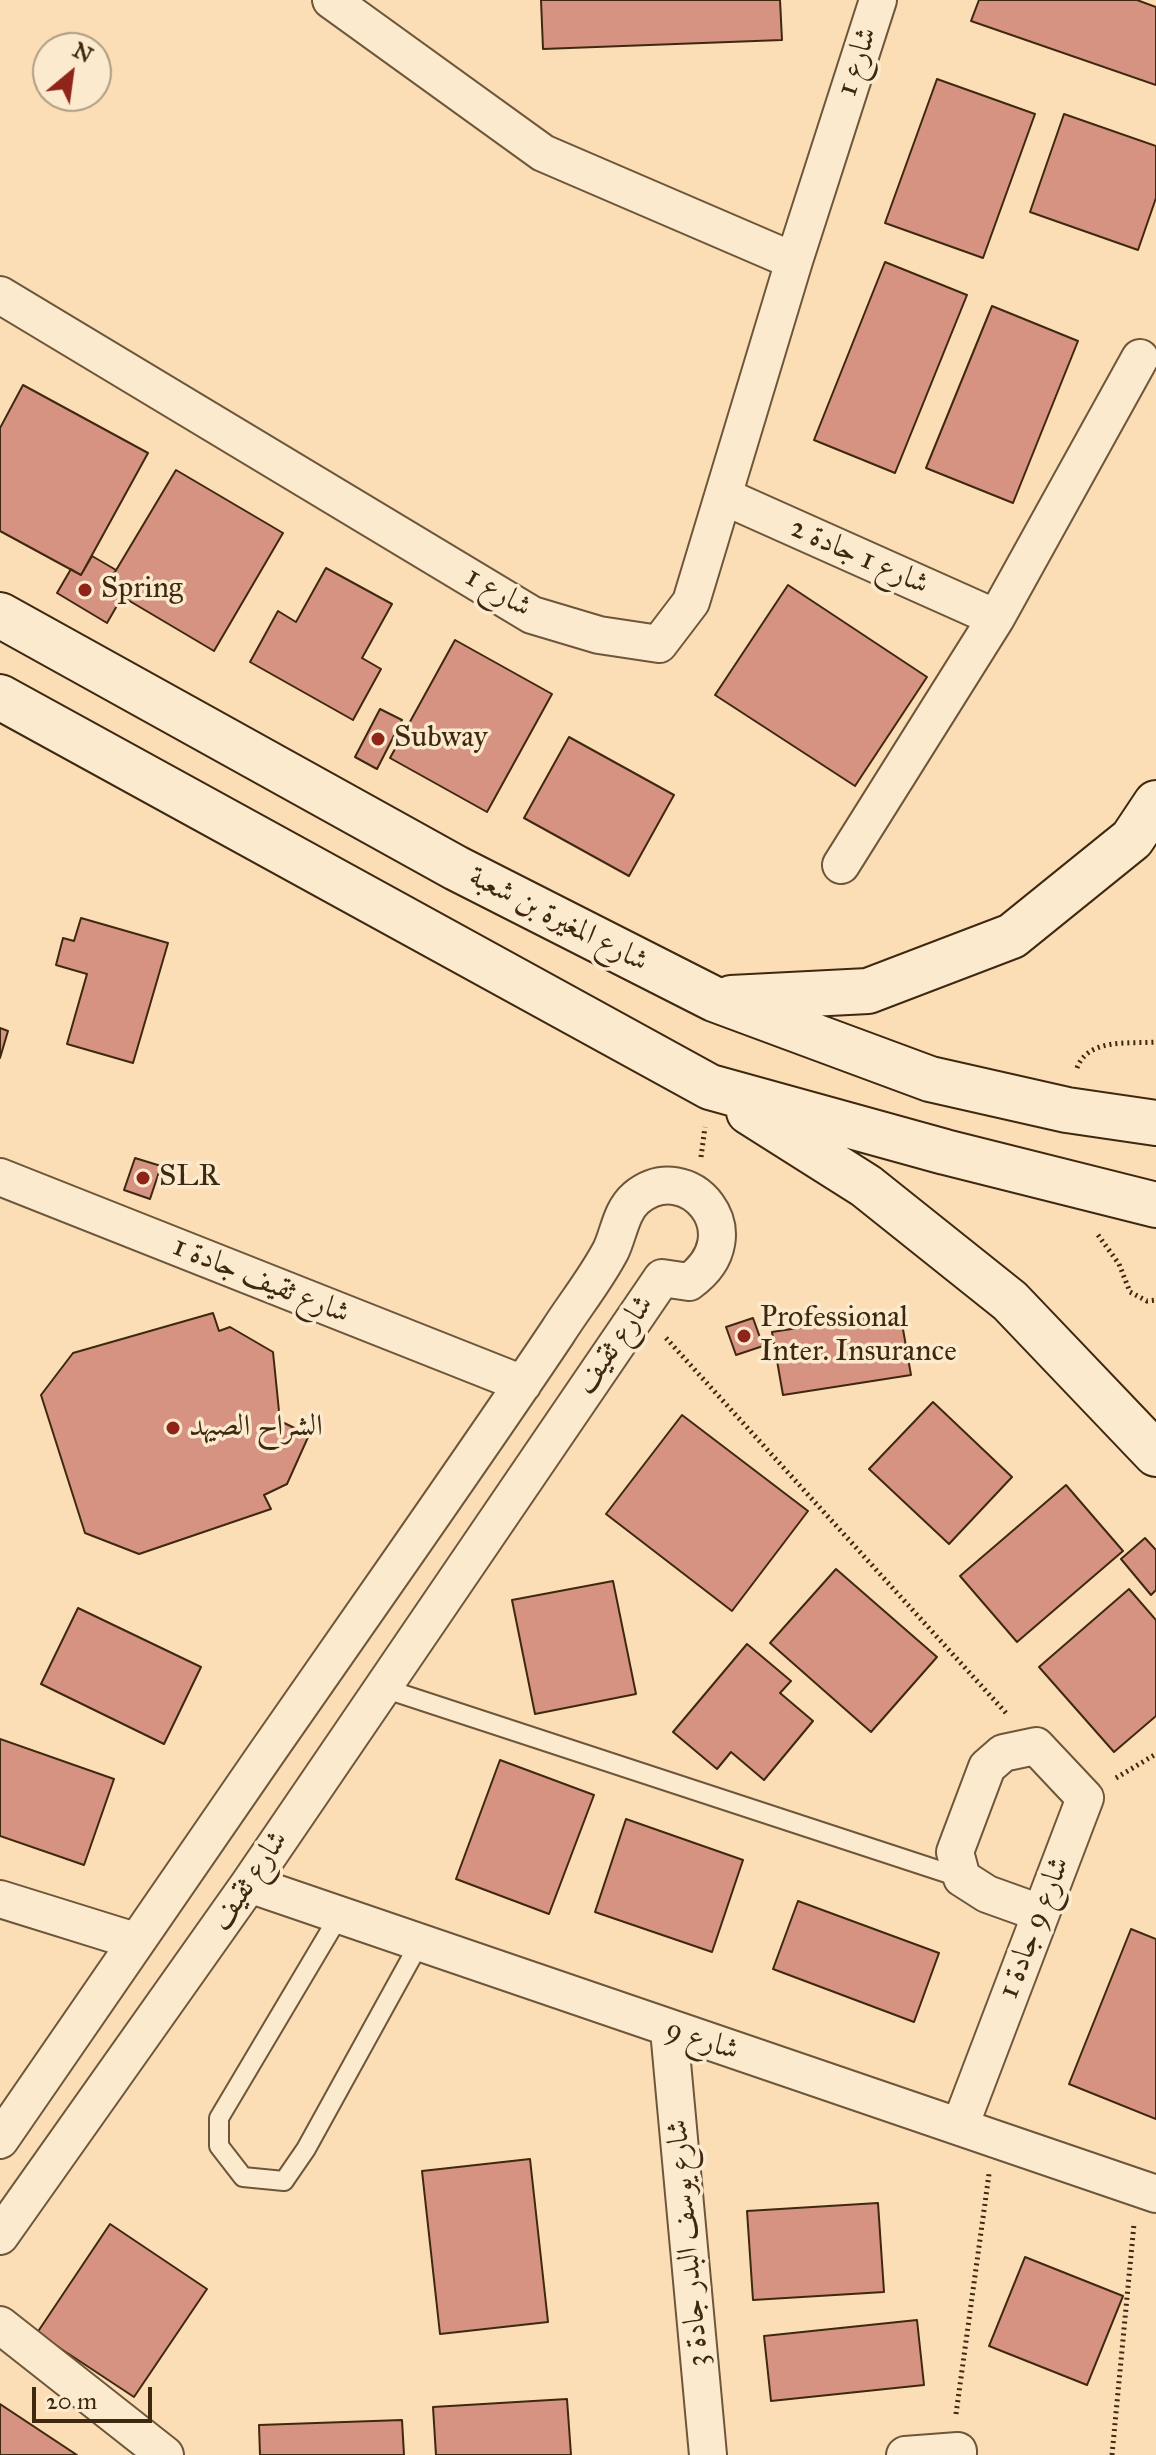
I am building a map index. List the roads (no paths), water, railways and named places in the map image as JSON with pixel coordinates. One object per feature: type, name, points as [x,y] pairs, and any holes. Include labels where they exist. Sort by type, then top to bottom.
[{"type":"main road","name":"شارع المغيرة بن شعبة","points":[[0,615],[456,868],[714,999],[930,1079],[1067,1110],[1156,1123]]},
{"type":"main road","points":[[0,697],[710,1087],[866,1186],[1010,1301],[1156,1454]]},
{"type":"main road","points":[[714,999],[868,991],[1012,936],[1132,839],[1156,803]]},
{"type":"main road","points":[[710,1087],[945,1152],[1156,1205]]},
{"type":"street","points":[[331,0],[543,153],[794,261]]},
{"type":"street","name":"شارع 1","points":[[0,295],[532,615],[599,635],[659,644],[691,602],[794,261],[878,0]]},
{"type":"street","points":[[841,865],[996,618],[1140,358]]},
{"type":"street","name":"شارع 1 جادة 2","points":[[723,496],[996,618]]},
{"type":"street","name":"شارع ثقيف جادة 1","points":[[0,1177],[523,1384]]},
{"type":"street","name":"شارع ثقيف","points":[[0,2140],[523,1384],[610,1251],[623,1215],[636,1198],[655,1187],[676,1186],[696,1194],[711,1209],[719,1229],[717,1250],[707,1269],[689,1282],[662,1278],[380,1687],[249,1884],[0,2236]]},
{"type":"street","name":"شارع 9 جادة 1","points":[[960,2126],[1085,1798],[1036,1746],[1003,1753],[987,1767],[955,1852],[962,1878]]},
{"type":"street","points":[[962,1878],[987,1894],[1040,1913]]},
{"type":"street","name":"شارع 9","points":[[249,1884],[669,2030],[1147,2190]]},
{"type":"street","points":[[0,1899],[135,1941]]},
{"type":"street","name":"شارع يوسف البدر جادة 3","points":[[669,2030],[708,2455]]},
{"type":"street","points":[[0,2325],[165,2455]]},
{"type":"street","points":[[905,2455],[954,2453]]},
{"type":"lane","points":[[380,1687],[962,1878]]},
{"type":"lane","points":[[339,1916],[219,2118],[219,2146],[243,2177],[284,2181],[306,2149],[419,1944]]},
{"type":"place","name":"Spring","points":[[85,590]]},
{"type":"place","name":"Subway","points":[[378,739]]},
{"type":"place","name":"SLR","points":[[143,1178]]},
{"type":"place","name":"Professional Inter. Insurance","points":[[744,1336]]},
{"type":"place","name":"الشراح الصيهد","points":[[173,1428]]}]
